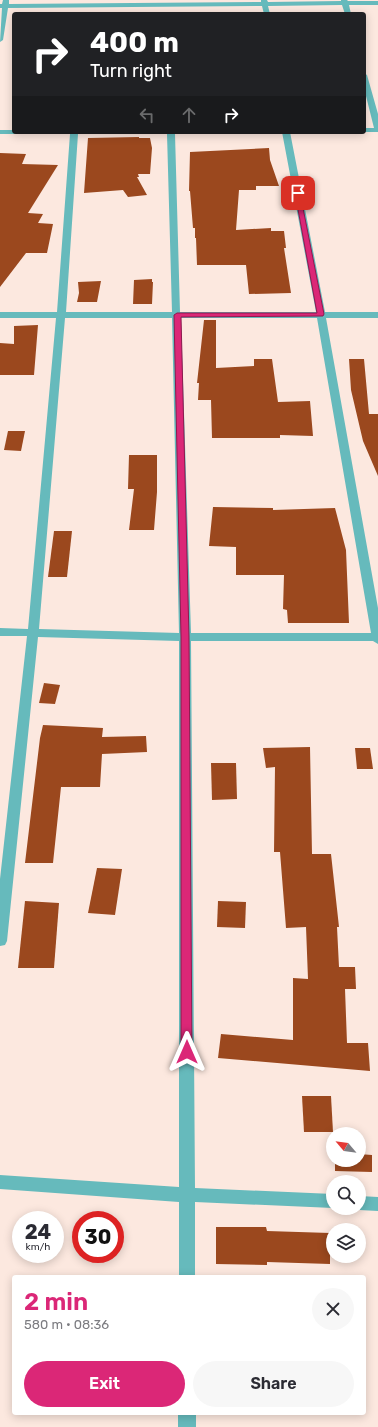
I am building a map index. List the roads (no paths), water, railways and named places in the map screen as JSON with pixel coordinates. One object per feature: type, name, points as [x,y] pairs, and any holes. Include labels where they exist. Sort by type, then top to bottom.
[{"type":"street","points":[[265,1],[267,12]]},
{"type":"street","points":[[0,40],[3,4],[265,1],[344,1],[378,3]]},
{"type":"street","points":[[344,1],[347,12]]},
{"type":"street","points":[[169,2],[170,12]]},
{"type":"street","points":[[366,83],[378,129],[366,130]]},
{"type":"street","points":[[0,132],[12,132]]},
{"type":"street","points":[[0,941],[33,633],[61,315],[74,134]]},
{"type":"street","points":[[172,134],[185,637],[187,1275]]},
{"type":"street","points":[[0,632],[185,637],[378,638],[321,314],[286,134]]},
{"type":"street","points":[[0,315],[378,315]]},
{"type":"street","points":[[0,1182],[187,1195],[326,1202]]},
{"type":"street","points":[[366,1203],[378,1204]]},
{"type":"street","points":[[187,1415],[187,1427]]}]
